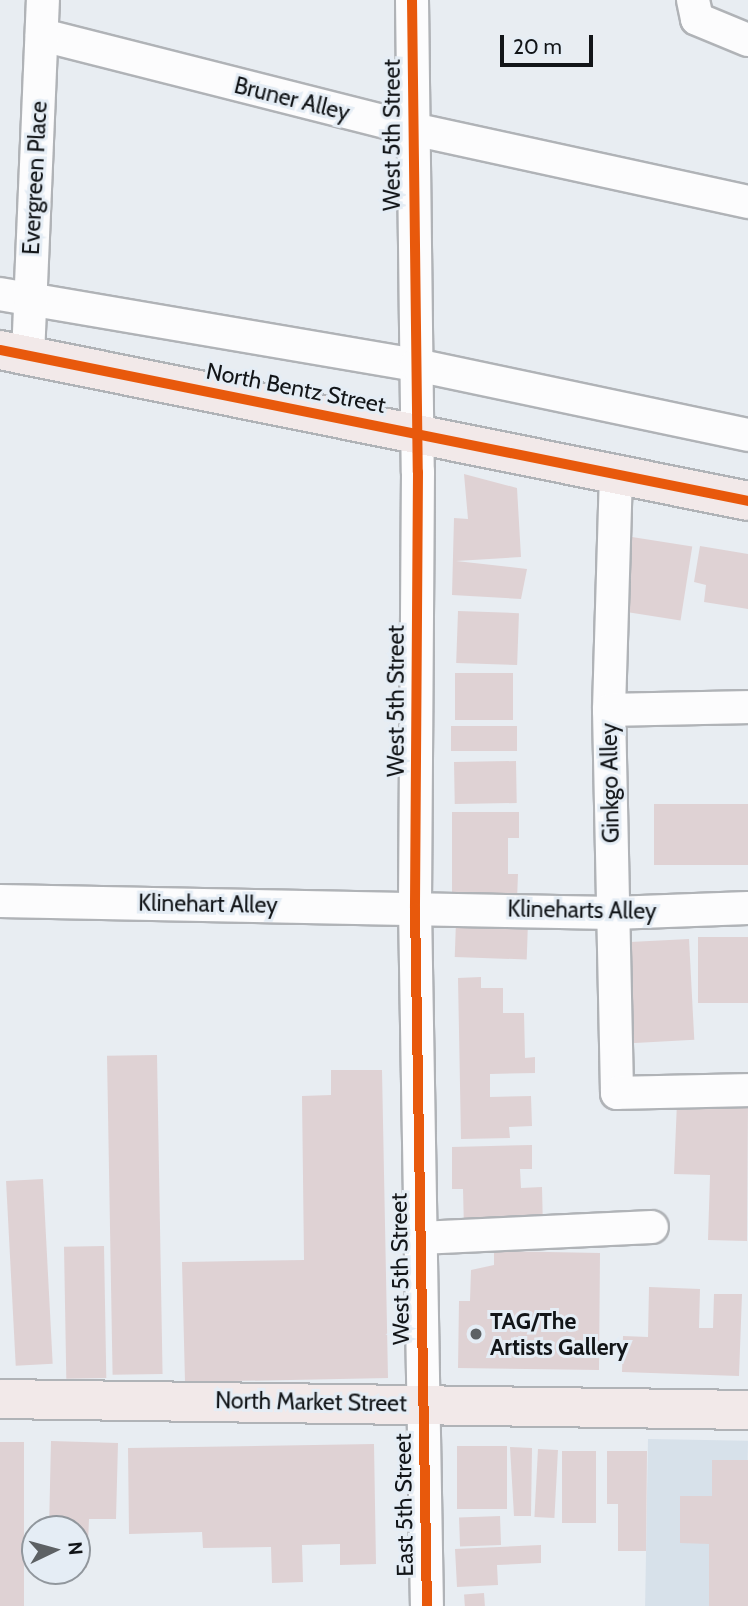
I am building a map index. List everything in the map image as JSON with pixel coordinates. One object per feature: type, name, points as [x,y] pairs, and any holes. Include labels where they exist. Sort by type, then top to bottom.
[{"type":"main road","name":"North Bentz Street","points":[[14,353],[748,501]]},
{"type":"main road","name":"North Market Street","points":[[0,1399],[422,1403],[748,1410]]},
{"type":"street","name":"Evergreen Place","points":[[14,353],[15,297],[42,35],[43,0]]},
{"type":"street","name":"West 5th Street","points":[[412,0],[416,365],[415,908],[422,1403]]},
{"type":"street","points":[[693,0],[697,19],[748,40]]},
{"type":"street","name":"Bruner Alley","points":[[42,35],[413,129],[748,202]]},
{"type":"street","name":"North Bentz Street","points":[[15,297],[416,365],[748,435]]},
{"type":"street","name":"Ginkgo Alley","points":[[616,474],[608,710],[617,1093],[748,1090]]},
{"type":"street","points":[[608,710],[748,707]]},
{"type":"street","name":"Klinehart Alley","points":[[0,901],[415,908]]},
{"type":"street","name":"Klineharts Alley","points":[[415,908],[613,913],[748,908]]},
{"type":"street","points":[[420,1238],[652,1227]]},
{"type":"street","name":"East 5th Street","points":[[422,1403],[427,1606]]},
{"type":"shaded area","points":[[648,1439],[748,1441],[745,1606],[645,1606]]},
{"type":"building","points":[[464,474],[517,488],[521,557],[456,561],[527,569],[521,599],[452,595],[454,518],[468,519]]},
{"type":"building","points":[[632,537],[692,547],[681,621],[620,611]]},
{"type":"building","points":[[700,546],[748,554],[748,609],[704,602],[706,585],[694,582]]},
{"type":"building","points":[[458,611],[519,613],[517,665],[456,663]]},
{"type":"building","points":[[455,673],[513,673],[513,720],[455,720]]},
{"type":"building","points":[[451,726],[517,726],[517,751],[451,751]]},
{"type":"building","points":[[516,761],[517,803],[455,804],[454,762]]},
{"type":"building","points":[[654,804],[748,804],[748,865],[654,865]]},
{"type":"building","points":[[452,812],[519,812],[519,838],[508,838],[508,874],[518,874],[517,900],[452,900]]},
{"type":"building","points":[[456,921],[528,924],[527,959],[455,957]]},
{"type":"building","points":[[698,937],[748,937],[748,1003],[698,1003]]},
{"type":"building","points":[[689,939],[694,1040],[630,1043],[625,942]]},
{"type":"building","points":[[481,977],[481,988],[503,988],[503,1013],[524,1013],[525,1058],[535,1057],[535,1073],[490,1074],[490,1097],[531,1096],[532,1126],[509,1127],[510,1138],[461,1139],[458,978]]},
{"type":"building","points":[[157,1055],[163,1374],[113,1375],[107,1056]]},
{"type":"building","points":[[331,1070],[382,1070],[388,1378],[185,1382],[182,1262],[304,1260],[302,1096],[331,1095]]},
{"type":"building","points":[[677,1102],[748,1104],[747,1241],[708,1240],[710,1175],[674,1174]]},
{"type":"building","points":[[532,1145],[532,1169],[520,1169],[521,1188],[542,1187],[543,1229],[464,1230],[463,1189],[452,1189],[452,1147]]},
{"type":"building","points":[[43,1179],[53,1364],[16,1366],[6,1181]]},
{"type":"building","points":[[104,1246],[106,1378],[66,1379],[64,1247]]},
{"type":"building","points":[[494,1251],[600,1253],[599,1370],[458,1368],[459,1301],[470,1301],[471,1270],[494,1265]]},
{"type":"building","points":[[649,1287],[700,1289],[699,1328],[713,1328],[714,1294],[742,1294],[739,1376],[622,1372],[623,1336],[648,1337]]},
{"type":"building","points":[[51,1441],[118,1443],[116,1519],[91,1519],[91,1515],[49,1515]]},
{"type":"building","points":[[0,1442],[24,1442],[21,1585],[24,1585],[24,1606],[0,1606]]},
{"type":"building","points":[[374,1444],[376,1564],[340,1565],[340,1544],[302,1545],[303,1582],[272,1583],[271,1547],[203,1548],[202,1532],[129,1534],[128,1448]]},
{"type":"building","points":[[457,1446],[507,1446],[507,1509],[457,1509]]},
{"type":"building","points":[[510,1447],[532,1448],[531,1516],[514,1516]]},
{"type":"building","points":[[538,1449],[558,1450],[554,1518],[534,1517]]},
{"type":"building","points":[[562,1451],[596,1451],[596,1523],[562,1523]]},
{"type":"building","points":[[607,1451],[647,1451],[646,1551],[618,1551],[618,1504],[607,1504]]},
{"type":"building","points":[[712,1460],[748,1460],[748,1606],[709,1606],[709,1544],[680,1543],[680,1496],[712,1496]]},
{"type":"building","points":[[500,1516],[501,1545],[460,1546],[459,1517]]},
{"type":"building","points":[[541,1545],[541,1563],[497,1565],[498,1585],[457,1587],[455,1549]]},
{"type":"building","points":[[484,1593],[485,1606],[465,1606],[464,1594]]},
{"type":"cycle path","points":[[412,0],[418,472],[415,908],[427,1606]]},
{"type":"cycle path","points":[[0,350],[748,501]]},
{"type":"place","name":"TAG/The Artists Gallery","points":[[476,1334]]}]
